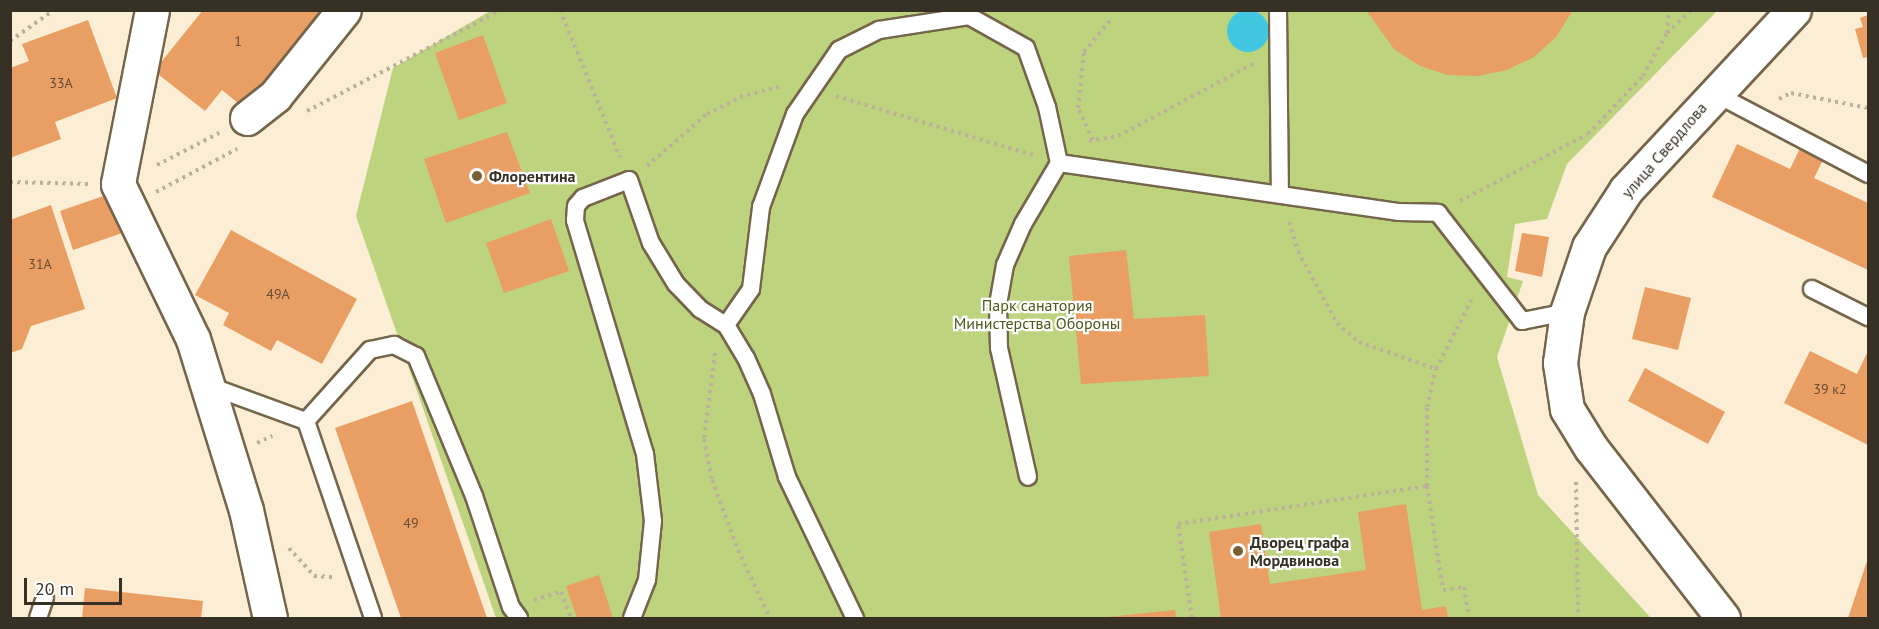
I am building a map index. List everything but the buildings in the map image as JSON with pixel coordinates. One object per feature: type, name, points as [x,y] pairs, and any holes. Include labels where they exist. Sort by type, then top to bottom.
[{"type":"street","points":[[152,10],[124,196],[193,339],[254,544],[270,618]]},
{"type":"street","points":[[245,132],[344,10]]},
{"type":"street","name":"улица Свердлова","points":[[1723,618],[1591,448],[1567,409],[1560,363],[1567,312],[1589,247],[1626,190],[1714,93],[1794,10]]},
{"type":"lane","points":[[1278,10],[1280,192]]},
{"type":"lane","points":[[726,324],[751,290],[761,207],[795,114],[808,90],[839,50],[879,30],[969,16],[1026,48],[1047,107],[1059,163],[1023,224],[1005,265],[998,304],[999,348],[1028,477]]},
{"type":"lane","points":[[1714,93],[1869,174]]},
{"type":"lane","points":[[1059,163],[1191,184],[1280,192],[1399,212],[1438,213],[1522,321],[1567,312]]},
{"type":"lane","points":[[632,618],[647,580],[653,521],[645,454],[575,220],[576,206],[583,198],[629,180],[651,243],[676,284],[700,309],[726,324],[762,394],[787,477],[855,618]]},
{"type":"lane","points":[[1812,289],[1869,317]]},
{"type":"lane","points":[[306,421],[370,350],[394,345],[416,356],[474,496],[515,613]]},
{"type":"lane","points":[[207,385],[306,421]]},
{"type":"lane","points":[[306,421],[373,618]]},
{"type":"lane","points":[[38,618],[45,597]]},
{"type":"path","points":[[10,41],[54,10]]},
{"type":"path","points":[[295,117],[501,10]]},
{"type":"path","points":[[560,10],[629,180],[707,114],[740,97],[788,85],[1059,163],[1074,147],[1093,140],[1118,136],[1277,51]]},
{"type":"path","points":[[1667,33],[1669,10]]},
{"type":"path","points":[[1438,213],[1588,134],[1643,76],[1667,33],[1692,10]]},
{"type":"path","points":[[1093,140],[1078,108],[1084,52],[1112,18]]},
{"type":"path","points":[[1750,112],[1791,93],[1869,108]]},
{"type":"path","points":[[10,182],[124,196],[245,132]]},
{"type":"path","points":[[124,196],[245,132]]},
{"type":"path","points":[[1280,192],[1298,251],[1337,323],[1359,342],[1436,369]]},
{"type":"path","points":[[1469,618],[1464,587],[1443,590],[1427,486],[1427,407],[1436,369],[1484,274]]},
{"type":"path","points":[[726,324],[711,366],[704,439],[712,480],[734,540],[770,618]]},
{"type":"path","points":[[229,455],[306,421]]},
{"type":"path","points":[[1578,618],[1574,485],[1591,448]]},
{"type":"path","points":[[1192,618],[1178,524],[1427,486]]},
{"type":"path","points":[[254,544],[286,545],[314,576],[360,579]]},
{"type":"path","points":[[515,613],[561,592],[571,618]]},
{"type":"green space","name":"Парк санатория Министерства Обороны","points":[[490,11],[1717,11],[1567,164],[1547,219],[1515,224],[1507,277],[1523,281],[1497,357],[1538,495],[1651,618],[496,618],[356,216],[393,68]]},
{"type":"water","points":[[1248,10],[1263,16],[1269,31],[1263,46],[1248,52],[1233,46],[1227,31],[1233,16]]},
{"type":"place","name":"Флорентина","points":[[477,176]]},
{"type":"place","name":"Дворец графа Мордвинова","points":[[1238,551]]}]
